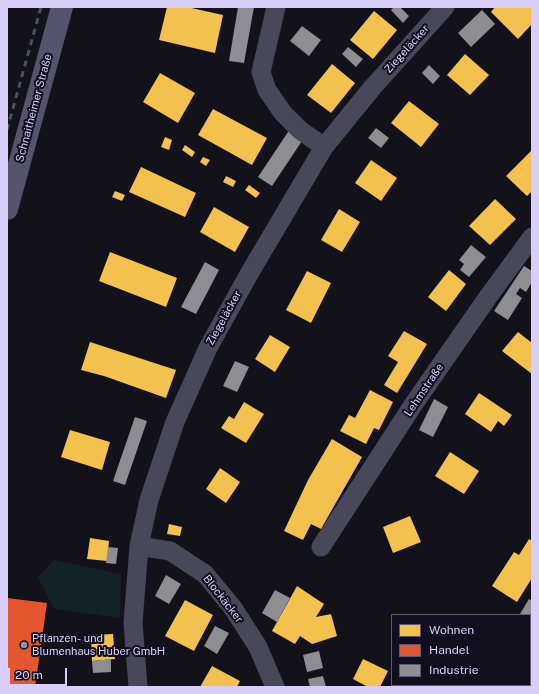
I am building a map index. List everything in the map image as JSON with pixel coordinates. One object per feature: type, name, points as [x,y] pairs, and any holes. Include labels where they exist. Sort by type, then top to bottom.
[{"type":"street","name":"Schnaitheimer Straße","points":[[7,209],[62,7]]},
{"type":"street","points":[[276,7],[261,72],[267,90],[283,112],[300,130],[324,147]]},
{"type":"street","name":"Ziegeläcker","points":[[139,546],[149,500],[175,422],[211,341],[288,206],[324,147],[372,88],[445,7]]},
{"type":"street","name":"Lehmstraße","points":[[321,547],[413,405],[488,297],[532,237]]},
{"type":"street","points":[[138,687],[136,675],[134,622],[139,546]]},
{"type":"street","name":"Blockäcker","points":[[139,546],[170,550],[205,574],[233,608],[258,647],[275,687]]},
{"type":"shaded area","points":[[54,560],[121,574],[120,618],[54,609],[38,577]]},
{"type":"shaded area","points":[[532,643],[532,687],[422,687],[531,686]]},
{"type":"building: Wohnen","points":[[167,7],[187,7],[223,15],[215,53],[159,40]]},
{"type":"building: Wohnen","points":[[495,7],[532,7],[532,24],[518,39],[491,12]]},
{"type":"building: Wohnen","points":[[374,11],[397,30],[373,59],[350,40]]},
{"type":"building: Wohnen","points":[[465,54],[489,75],[470,95],[447,75]]},
{"type":"building: Wohnen","points":[[332,64],[355,83],[331,113],[307,95]]},
{"type":"building: Wohnen","points":[[160,73],[195,93],[178,123],[143,102]]},
{"type":"building: Wohnen","points":[[409,101],[439,124],[421,147],[391,123]]},
{"type":"building: Wohnen","points":[[213,109],[267,138],[252,165],[198,135]]},
{"type":"building: Wohnen","points":[[165,137],[172,140],[169,150],[161,147]]},
{"type":"building: Wohnen","points":[[185,145],[195,152],[192,157],[182,150]]},
{"type":"building: Wohnen","points":[[532,150],[532,191],[527,196],[506,176]]},
{"type":"building: Wohnen","points":[[203,157],[210,160],[206,166],[200,162]]},
{"type":"building: Wohnen","points":[[371,160],[397,178],[381,201],[355,183]]},
{"type":"building: Wohnen","points":[[141,167],[196,193],[185,217],[129,192]]},
{"type":"building: Wohnen","points":[[226,176],[236,181],[233,187],[223,182]]},
{"type":"building: Wohnen","points":[[249,185],[260,193],[256,198],[245,190]]},
{"type":"building: Wohnen","points":[[115,191],[125,195],[122,201],[112,197]]},
{"type":"building: Wohnen","points":[[495,199],[516,219],[490,245],[469,226]]},
{"type":"building: Wohnen","points":[[214,207],[249,227],[235,252],[200,232]]},
{"type":"building: Wohnen","points":[[339,209],[360,222],[342,252],[321,240]]},
{"type":"building: Wohnen","points":[[110,252],[177,278],[166,307],[99,281]]},
{"type":"building: Wohnen","points":[[449,270],[466,284],[446,311],[428,297]]},
{"type":"building: Wohnen","points":[[307,271],[331,283],[311,323],[286,310]]},
{"type":"building: Wohnen","points":[[404,331],[427,344],[397,393],[384,385],[398,362],[388,356]]},
{"type":"building: Wohnen","points":[[518,332],[532,343],[532,374],[502,351]]},
{"type":"building: Wohnen","points":[[270,335],[290,347],[275,372],[255,359]]},
{"type":"building: Wohnen","points":[[90,342],[176,370],[166,398],[104,376],[81,370]]},
{"type":"building: Wohnen","points":[[370,390],[393,402],[379,430],[374,428],[366,444],[340,431],[349,415],[355,418]]},
{"type":"building: Wohnen","points":[[479,393],[512,415],[504,426],[498,421],[491,432],[465,414]]},
{"type":"building: Wohnen","points":[[244,402],[264,414],[246,443],[221,428],[229,416],[234,419]]},
{"type":"building: Wohnen","points":[[70,430],[110,442],[102,470],[61,457]]},
{"type":"building: Wohnen","points":[[332,439],[362,457],[321,529],[311,524],[303,540],[284,531],[308,480]]},
{"type":"building: Wohnen","points":[[450,452],[479,471],[464,494],[435,476]]},
{"type":"building: Wohnen","points":[[220,468],[240,482],[226,503],[206,489]]},
{"type":"building: Wohnen","points":[[410,516],[421,542],[393,553],[383,527]]},
{"type":"building: Wohnen","points":[[169,524],[182,527],[180,536],[167,534]]},
{"type":"building: Wohnen","points":[[90,538],[109,541],[107,561],[87,559]]},
{"type":"building: Wohnen","points":[[529,539],[532,541],[532,578],[517,602],[492,586],[514,552],[519,555]]},
{"type":"building: Wohnen","points":[[297,586],[324,604],[316,617],[331,614],[337,636],[312,644],[300,636],[295,644],[272,631]]},
{"type":"building: Wohnen","points":[[185,600],[213,615],[194,651],[165,636]]},
{"type":"building: Wohnen","points":[[113,634],[115,659],[92,661],[91,635]]},
{"type":"building: Wohnen","points":[[363,659],[388,671],[380,687],[368,687],[353,679]]},
{"type":"building: Wohnen","points":[[212,666],[240,681],[237,687],[200,687]]},
{"type":"building: Handel","name":"Pflanzen- und Blumenhaus Huber GmbH","points":[[7,598],[47,603],[35,687],[7,687]]},
{"type":"building: Industrie","points":[[238,7],[254,7],[244,63],[229,61]]},
{"type":"building: Industrie","points":[[394,7],[400,7],[409,16],[403,23],[391,10]]},
{"type":"building: Industrie","points":[[482,10],[495,24],[471,47],[458,33]]},
{"type":"building: Industrie","points":[[302,26],[321,40],[309,56],[290,41]]},
{"type":"building: Industrie","points":[[348,47],[363,59],[356,67],[342,54]]},
{"type":"building: Industrie","points":[[429,65],[440,76],[433,84],[422,73]]},
{"type":"building: Industrie","points":[[376,128],[389,138],[381,148],[368,138]]},
{"type":"building: Industrie","points":[[290,129],[304,138],[272,186],[258,177]]},
{"type":"building: Industrie","points":[[471,245],[486,257],[469,277],[460,270],[464,264],[459,260]]},
{"type":"building: Industrie","points":[[205,262],[219,270],[196,314],[181,307]]},
{"type":"building: Industrie","points":[[524,266],[532,271],[532,282],[526,292],[520,288],[516,294],[522,298],[508,320],[494,311]]},
{"type":"building: Industrie","points":[[235,361],[249,367],[237,392],[223,386]]},
{"type":"building: Industrie","points":[[434,399],[448,407],[433,437],[419,430]]},
{"type":"building: Industrie","points":[[135,417],[147,421],[125,485],[113,481]]},
{"type":"building: Industrie","points":[[108,547],[118,548],[116,564],[106,563]]},
{"type":"building: Industrie","points":[[166,575],[181,584],[169,604],[155,596]]},
{"type":"building: Industrie","points":[[275,590],[290,598],[277,622],[262,613]]},
{"type":"building: Industrie","points":[[529,599],[532,601],[532,621],[531,614],[520,614]]},
{"type":"building: Industrie","points":[[215,626],[229,633],[217,654],[204,646]]},
{"type":"building: Industrie","points":[[319,651],[323,668],[307,672],[303,655]]},
{"type":"building: Industrie","points":[[111,659],[111,672],[93,673],[92,661]]},
{"type":"building: Industrie","points":[[323,676],[326,687],[310,687],[308,679]]},
{"type":"railway","points":[[7,130],[41,7]]},
{"type":"place","name":"Pflanzen- und Blumenhaus Huber GmbH","points":[[24,645]]}]
